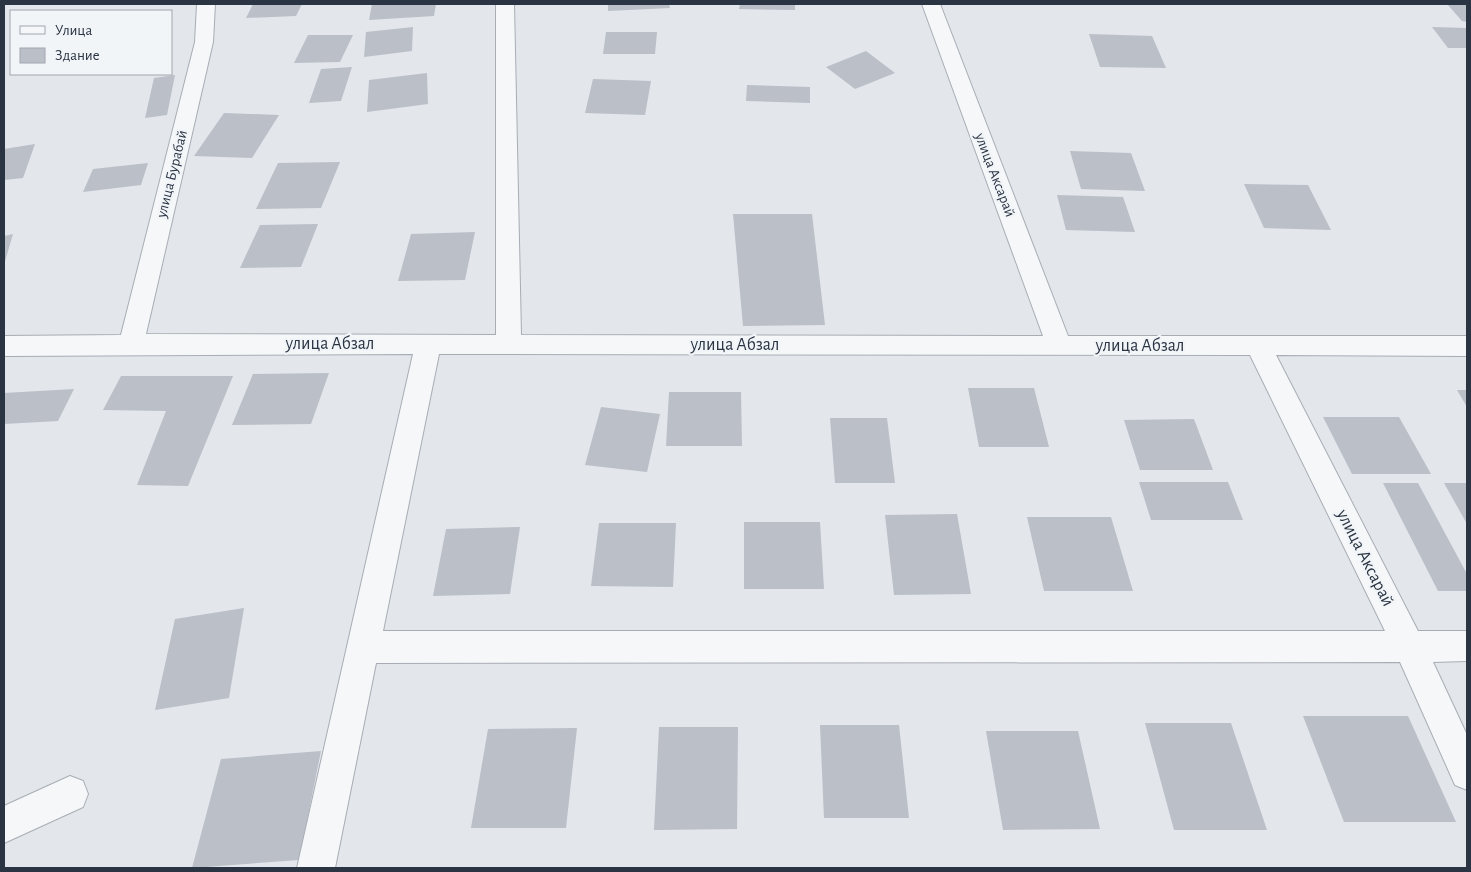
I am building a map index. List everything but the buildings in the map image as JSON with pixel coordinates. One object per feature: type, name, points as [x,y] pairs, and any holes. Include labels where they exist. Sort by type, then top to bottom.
[{"type":"street","name":"улица Бурабай","points":[[131,344],[204,42],[206,4]]},
{"type":"street","points":[[505,4],[509,344]]},
{"type":"street","name":"улица Аксарай","points":[[931,4],[1059,345]]},
{"type":"street","name":"улица Абзал","points":[[4,346],[131,344],[1467,346]]},
{"type":"street","points":[[316,868],[428,344]]},
{"type":"street","name":"улица Аксарай","points":[[1258,346],[1409,646],[1467,773]]},
{"type":"street","points":[[363,647],[1467,646]]},
{"type":"street","points":[[4,826],[70,794]]}]
